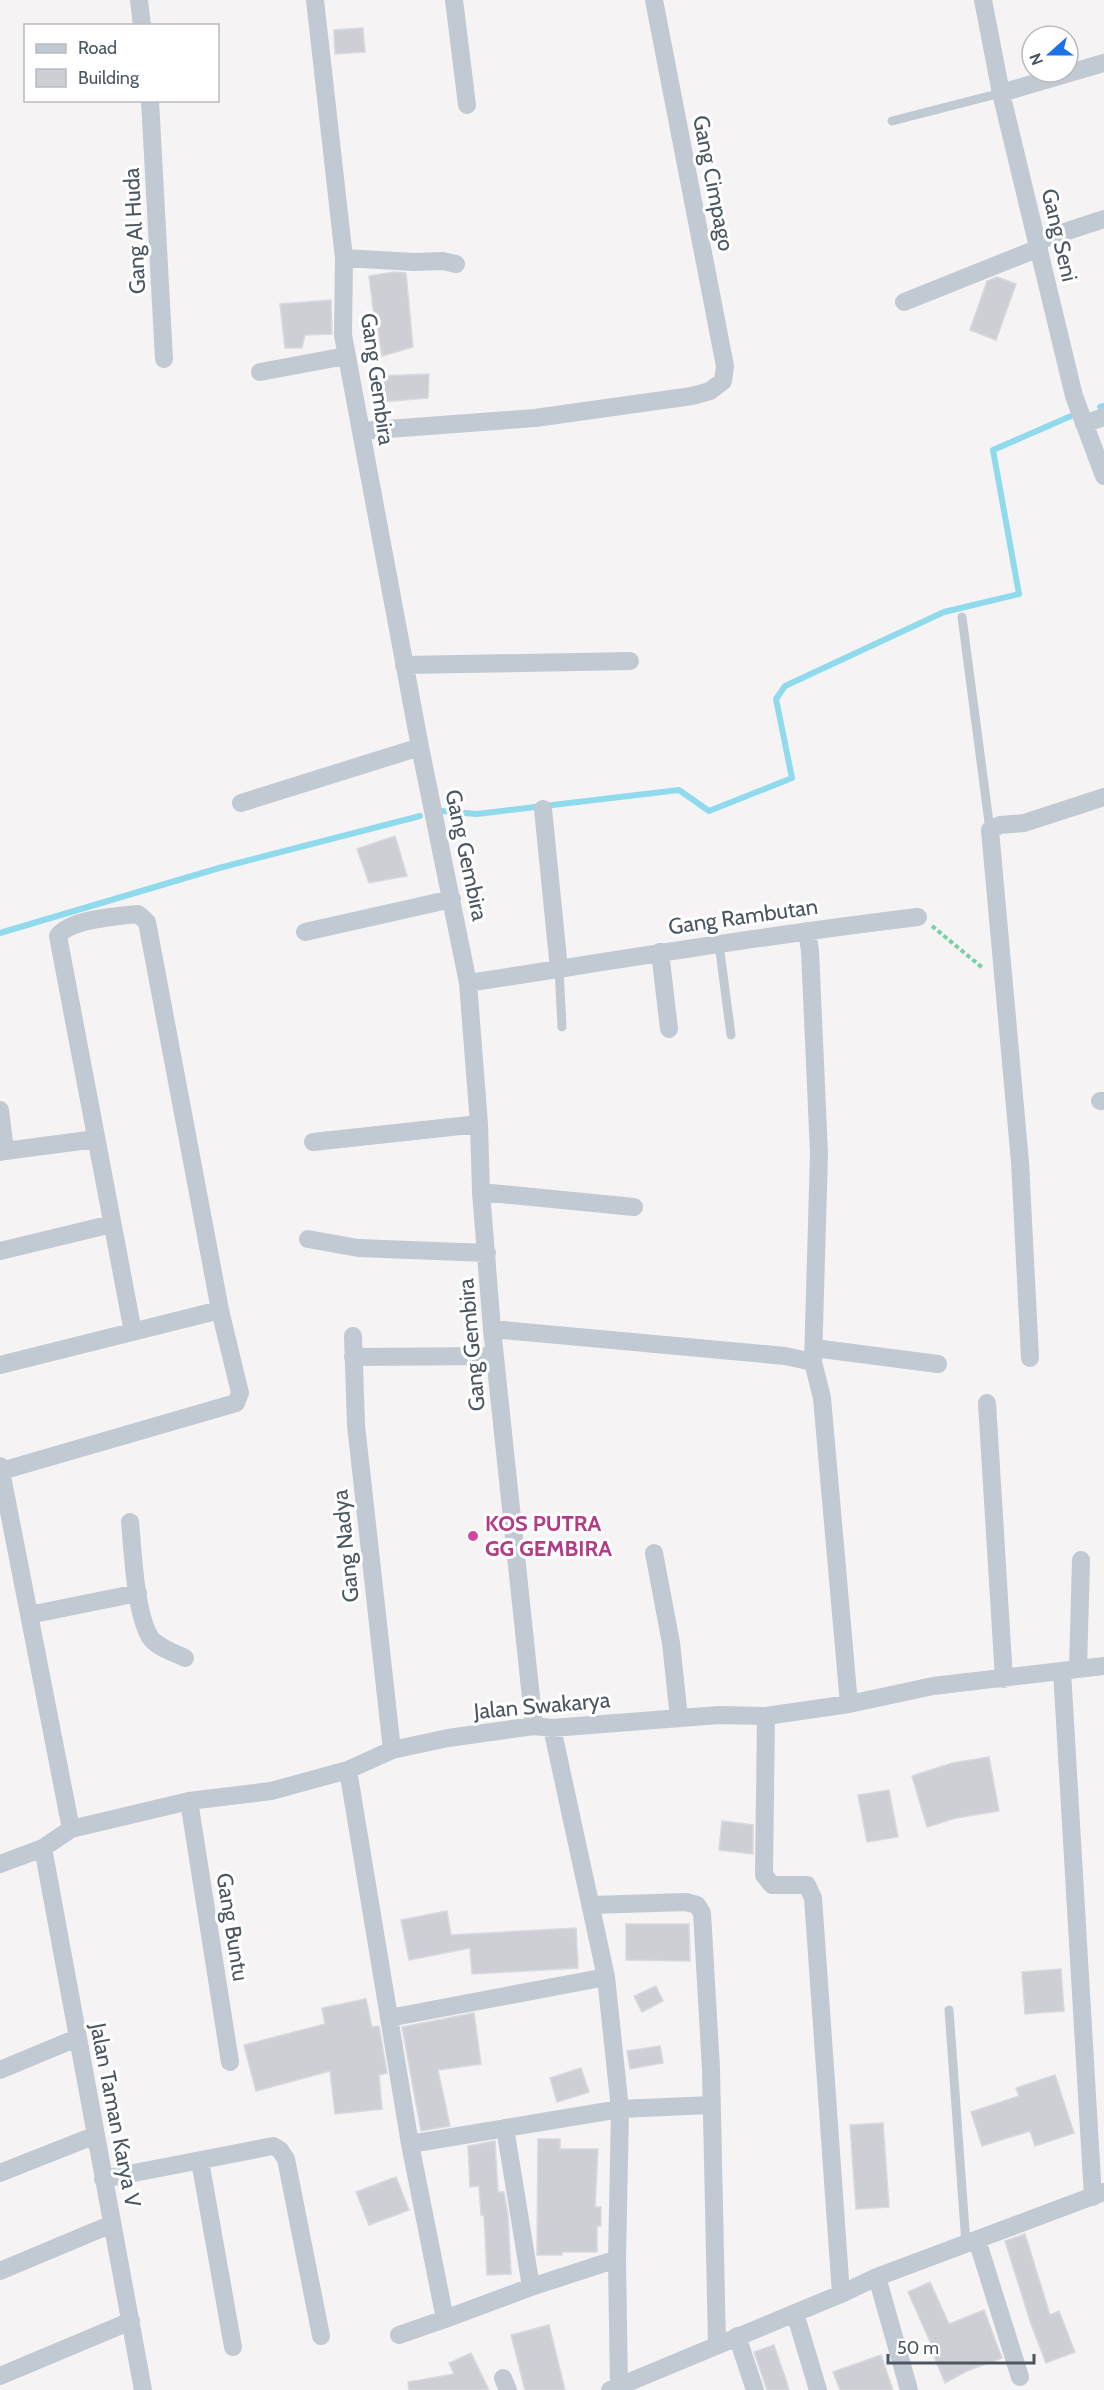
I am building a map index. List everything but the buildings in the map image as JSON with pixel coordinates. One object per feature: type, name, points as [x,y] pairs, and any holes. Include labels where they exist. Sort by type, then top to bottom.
[{"type":"street","points":[[139,0],[142,24]]},
{"type":"street","name":"Gang Gembira","points":[[315,0],[344,258],[343,336],[346,356],[404,665],[468,983],[492,1329],[543,1727],[591,1905],[606,1977],[620,2109],[616,2259],[616,2389]]},
{"type":"street","points":[[454,0],[467,105]]},
{"type":"street","name":"Gang Cimpago","points":[[361,432],[535,418],[692,396],[721,385],[726,376],[654,0]]},
{"type":"street","name":"Gang Seni","points":[[983,0],[1001,93],[1074,396],[1104,476]]},
{"type":"street","points":[[1001,93],[1104,63]]},
{"type":"street","name":"Gang Al Huda","points":[[150,102],[164,359]]},
{"type":"street","points":[[904,302],[1038,244],[1104,219]]},
{"type":"street","points":[[344,258],[414,262],[443,261],[456,264]]},
{"type":"street","points":[[260,372],[346,356]]},
{"type":"street","points":[[1084,424],[1104,417]]},
{"type":"street","points":[[404,665],[630,661]]},
{"type":"street","points":[[241,803],[420,747]]},
{"type":"street","points":[[1030,1358],[1020,1162],[990,830],[1000,825],[1024,823],[1104,797]]},
{"type":"street","points":[[543,809],[559,969]]},
{"type":"street","points":[[305,932],[452,899]]},
{"type":"street","points":[[1,1471],[236,1403],[240,1393],[220,1310],[147,922],[138,914],[94,920],[66,927],[58,936],[133,1332]]},
{"type":"street","name":"Gang Rambutan","points":[[468,983],[660,952],[918,917]]},
{"type":"street","points":[[807,931],[810,951],[819,1153],[813,1355],[822,1398],[849,1704]]},
{"type":"street","points":[[660,952],[669,1029]]},
{"type":"street","points":[[0,1110],[3,1152],[96,1139]]},
{"type":"street","points":[[313,1142],[479,1124]]},
{"type":"street","points":[[481,1192],[634,1207]]},
{"type":"street","points":[[0,1251],[112,1224]]},
{"type":"street","points":[[308,1239],[358,1248],[487,1253]]},
{"type":"street","points":[[0,1365],[220,1310]]},
{"type":"street","points":[[492,1329],[785,1356],[813,1355],[938,1364]]},
{"type":"street","name":"Gang Nadya","points":[[353,1336],[356,1425],[392,1750]]},
{"type":"street","points":[[353,1357],[495,1356]]},
{"type":"street","points":[[987,1402],[1004,1678]]},
{"type":"street","points":[[0,1466],[71,1829]]},
{"type":"street","points":[[130,1522],[138,1593],[150,1638],[162,1647],[185,1658]]},
{"type":"street","points":[[654,1553],[671,1643],[679,1719]]},
{"type":"street","points":[[616,2389],[877,2277],[1099,2194],[1070,1670],[1081,1560]]},
{"type":"street","points":[[29,1615],[138,1593]]},
{"type":"street","name":"Jalan Swakarya","points":[[0,1864],[43,1848],[71,1829],[189,1801],[270,1791],[348,1770],[392,1750],[448,1738],[543,1727],[719,1715],[766,1716],[849,1704],[933,1686],[1104,1666]]},
{"type":"street","points":[[766,1716],[764,1875],[772,1886],[807,1885],[813,1898],[841,2294]]},
{"type":"street","points":[[348,1770],[410,2144],[445,2319]]},
{"type":"street","name":"Gang Buntu","points":[[189,1801],[230,2062]]},
{"type":"street","name":"Jalan Taman Karya V","points":[[43,1848],[143,2390]]},
{"type":"street","points":[[591,1905],[686,1902],[697,1905],[702,1913],[711,2105],[717,2345]]},
{"type":"street","points":[[389,2018],[606,1977]]},
{"type":"street","points":[[0,2070],[77,2038]]},
{"type":"street","points":[[410,2144],[620,2109],[711,2105]]},
{"type":"street","points":[[505,2128],[531,2287]]},
{"type":"street","points":[[0,2173],[96,2135]]},
{"type":"street","points":[[103,2179],[273,2146],[280,2150],[286,2159],[321,2336]]},
{"type":"street","points":[[200,2160],[233,2347]]},
{"type":"street","points":[[0,2271],[112,2224]]},
{"type":"street","points":[[971,2242],[1020,2377]]},
{"type":"street","points":[[399,2335],[616,2259]]},
{"type":"street","points":[[877,2277],[909,2390]]},
{"type":"street","points":[[795,2313],[818,2390]]},
{"type":"street","points":[[0,2376],[130,2321]]},
{"type":"street","points":[[737,2336],[754,2390]]},
{"type":"lane","points":[[892,121],[1001,93]]},
{"type":"lane","points":[[962,617],[990,830]]},
{"type":"lane","points":[[719,944],[731,1035]]},
{"type":"lane","points":[[559,969],[562,1027]]},
{"type":"lane","points":[[949,2010],[971,2242]]},
{"type":"path","points":[[918,917],[1003,984]]},
{"type":"waterway","points":[[1100,407],[1104,406]]},
{"type":"waterway","points":[[442,811],[477,814],[679,790],[709,811],[792,778],[776,699],[785,686],[944,612],[1019,594],[993,450],[1071,416]]},
{"type":"waterway","points":[[0,933],[219,868],[420,816]]},
{"type":"place","name":"KOS PUTRA GG GEMBIRA","points":[[473,1536]]}]
